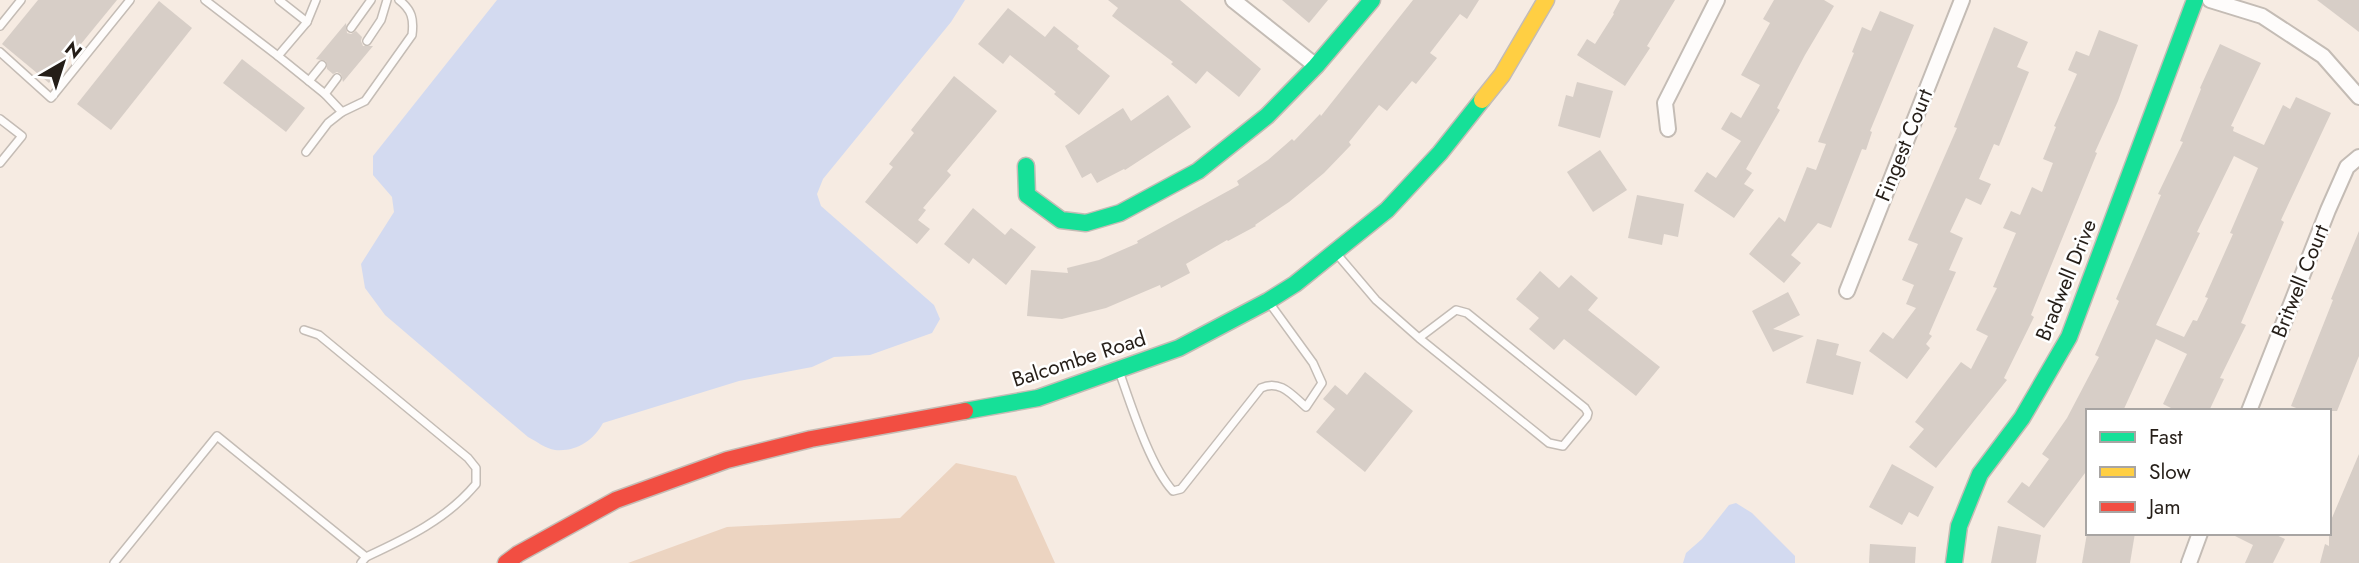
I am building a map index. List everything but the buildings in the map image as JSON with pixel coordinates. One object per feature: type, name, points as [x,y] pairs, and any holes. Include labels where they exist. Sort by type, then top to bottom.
[{"type":"street","points":[[1233,0],[1316,66]]},
{"type":"street","points":[[1026,166],[1027,195],[1061,220],[1086,223],[1120,213],[1198,171],[1267,116],[1316,66],[1372,0]]},
{"type":"street","name":"Balcombe Road","points":[[506,563],[616,500],[726,460],[811,439],[1038,398],[1179,348],[1268,301],[1295,284],[1387,210],[1440,153],[1502,75],[1546,0]]},
{"type":"street","points":[[1668,129],[1665,103],[1717,0]]},
{"type":"street","name":"Fingest Court","points":[[1847,291],[1962,0]]},
{"type":"street","name":"Bradwell Drive","points":[[1954,563],[1959,526],[1979,474],[2022,418],[2069,337],[2195,0]]},
{"type":"street","points":[[2210,0],[2262,16],[2313,49],[2323,56],[2359,97]]},
{"type":"street","name":"Britwell Court","points":[[2250,409],[2328,210],[2347,167],[2359,157]]},
{"type":"street","points":[[2189,563],[2199,535]]},
{"type":"lane","points":[[0,26],[21,0]]},
{"type":"lane","points":[[0,52],[51,98],[130,0]]},
{"type":"lane","points":[[205,0],[325,94],[342,112]]},
{"type":"lane","points":[[279,0],[307,22]]},
{"type":"lane","points":[[278,56],[307,22],[316,0]]},
{"type":"lane","points":[[351,28],[370,0]]},
{"type":"lane","points":[[367,41],[381,20],[387,0]]},
{"type":"lane","points":[[306,152],[328,123],[342,112],[365,101],[412,35],[411,12],[402,3]]},
{"type":"lane","points":[[309,81],[322,65]]},
{"type":"lane","points":[[325,94],[337,78]]},
{"type":"lane","points":[[0,119],[22,136],[0,163]]},
{"type":"lane","points":[[1335,252],[1376,300],[1419,338],[1549,443],[1563,446],[1587,417],[1585,408],[1466,313],[1456,310],[1450,313],[1419,338]]},
{"type":"lane","points":[[1119,370],[1139,426],[1164,481],[1174,491],[1181,489],[1261,388],[1270,384],[1281,386],[1307,407],[1322,383],[1313,363],[1268,301]]},
{"type":"lane","points":[[114,563],[217,436],[363,560],[438,519],[461,501],[476,484],[475,468],[468,457],[319,335],[304,330]]},
{"type":"shaded area","points":[[956,463],[1016,476],[1055,563],[628,563],[727,527],[900,518]]},
{"type":"water","points":[[497,0],[965,0],[951,22],[823,179],[817,194],[821,206],[934,305],[940,319],[932,333],[870,355],[834,357],[812,367],[739,381],[603,423],[589,440],[570,449],[545,447],[528,437],[385,315],[365,288],[361,264],[394,212],[392,197],[373,175],[373,156]]},
{"type":"water","points":[[1736,503],[1752,513],[1795,556],[1795,563],[1683,563],[1686,553],[1702,539],[1729,505]]},
{"type":"traffic: fast","points":[[1026,166],[1027,195],[1061,220],[1086,223],[1120,213],[1198,171],[1267,116],[1316,66],[1372,0]]},
{"type":"traffic: fast","points":[[1954,563],[1959,526],[1980,474],[2022,418],[2069,337],[2195,0]]},
{"type":"traffic: fast","points":[[965,411],[1038,398],[1179,348],[1268,301],[1295,284],[1387,210],[1440,153],[1482,100]]},
{"type":"traffic: slow","points":[[1482,100],[1502,75],[1546,0]]},
{"type":"traffic: jam","points":[[506,563],[616,500],[727,460],[811,439],[965,411]]}]
